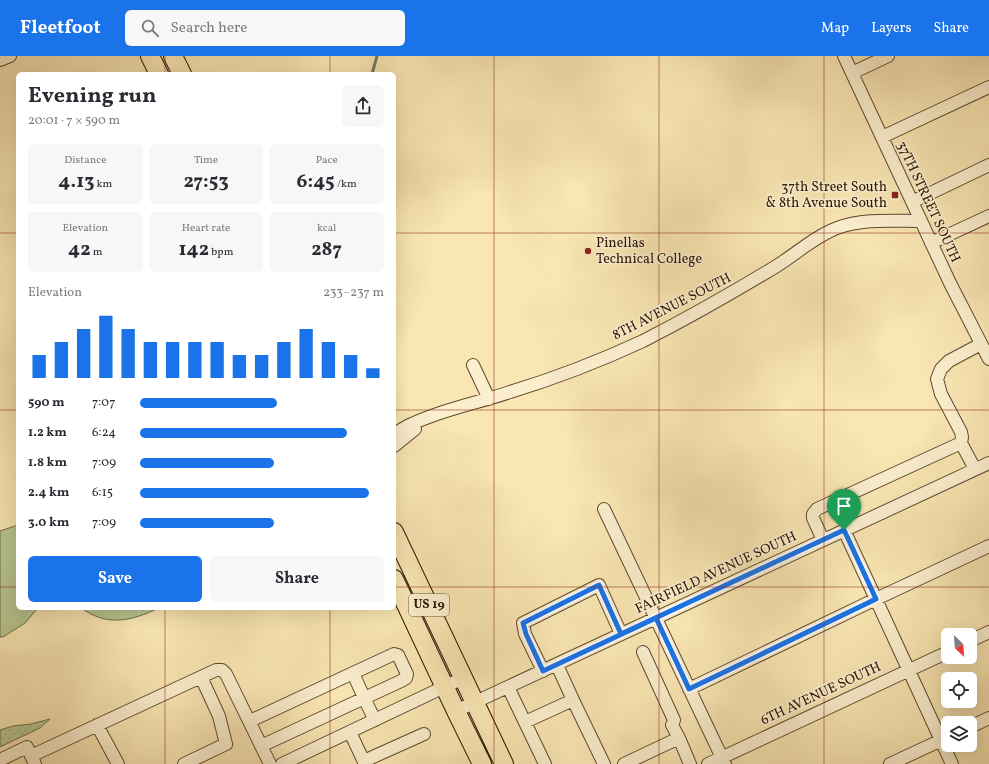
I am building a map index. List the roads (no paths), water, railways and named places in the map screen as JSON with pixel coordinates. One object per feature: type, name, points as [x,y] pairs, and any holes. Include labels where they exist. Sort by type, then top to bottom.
[{"type":"highway","points":[[150,56],[158,72]]},
{"type":"highway","points":[[173,56],[181,72]]},
{"type":"highway","name":"US 19","points":[[396,536],[504,764]]},
{"type":"highway","name":"US 19","points":[[396,583],[482,764]]},
{"type":"street","points":[[0,60],[10,56]]},
{"type":"street","name":"37TH STREET SOUTH","points":[[844,56],[950,284],[989,359]]},
{"type":"street","points":[[852,73],[888,56]]},
{"type":"street","points":[[882,137],[989,87]]},
{"type":"street","points":[[912,202],[989,165]]},
{"type":"street","points":[[931,242],[989,216]]},
{"type":"street","name":"8TH AVENUE SOUTH","points":[[396,433],[411,424],[430,416],[510,393],[581,368],[642,341],[728,296],[780,264],[824,234],[838,228],[852,223],[871,221],[921,221]]},
{"type":"street","points":[[975,469],[961,443],[961,432],[941,394],[937,379],[941,369],[949,362],[981,344]]},
{"type":"street","points":[[473,365],[489,399]]},
{"type":"street","name":"8TH AVENUE SOUTH","points":[[396,444],[430,416]]},
{"type":"street","points":[[823,540],[813,518],[813,514],[816,509],[961,443]]},
{"type":"street","name":"FAIRFIELD AVENUE SOUTH","points":[[456,712],[989,462]]},
{"type":"street","points":[[604,509],[723,761]]},
{"type":"street","points":[[844,530],[908,670],[941,732]]},
{"type":"street","points":[[689,689],[989,546]]},
{"type":"street","points":[[543,671],[526,634],[523,623],[599,585],[621,634]]},
{"type":"street","points":[[977,638],[989,632]]},
{"type":"street","points":[[643,652],[674,720],[672,725],[690,764]]},
{"type":"street","points":[[250,721],[394,654],[398,655],[400,658],[407,674],[406,678],[261,746]]},
{"type":"street","name":"6TH AVENUE SOUTH","points":[[708,764],[723,761],[941,655]]},
{"type":"street","points":[[557,664],[604,764]]},
{"type":"street","points":[[0,760],[31,756],[201,676],[216,670],[222,670],[226,674],[244,709],[270,764]]},
{"type":"street","points":[[353,673],[375,720]]},
{"type":"street","points":[[184,764],[226,744],[219,716],[201,676]]},
{"type":"street","points":[[282,764],[463,678]]},
{"type":"street","points":[[508,687],[545,764]]},
{"type":"street","points":[[525,722],[573,700]]},
{"type":"street","points":[[977,724],[989,718]]},
{"type":"street","points":[[96,725],[118,764]]},
{"type":"street","points":[[350,732],[365,762],[424,734]]},
{"type":"street","points":[[624,764],[679,738]]},
{"type":"street","points":[[890,764],[941,741]]},
{"type":"street","points":[[949,752],[952,764]]},
{"type":"waterway","points":[[373,72],[377,56]]},
{"type":"place","name":"37th Street South & 8th Avenue South","points":[[895,195]]},
{"type":"place","name":"Pinellas Technical College","points":[[588,251]]}]
